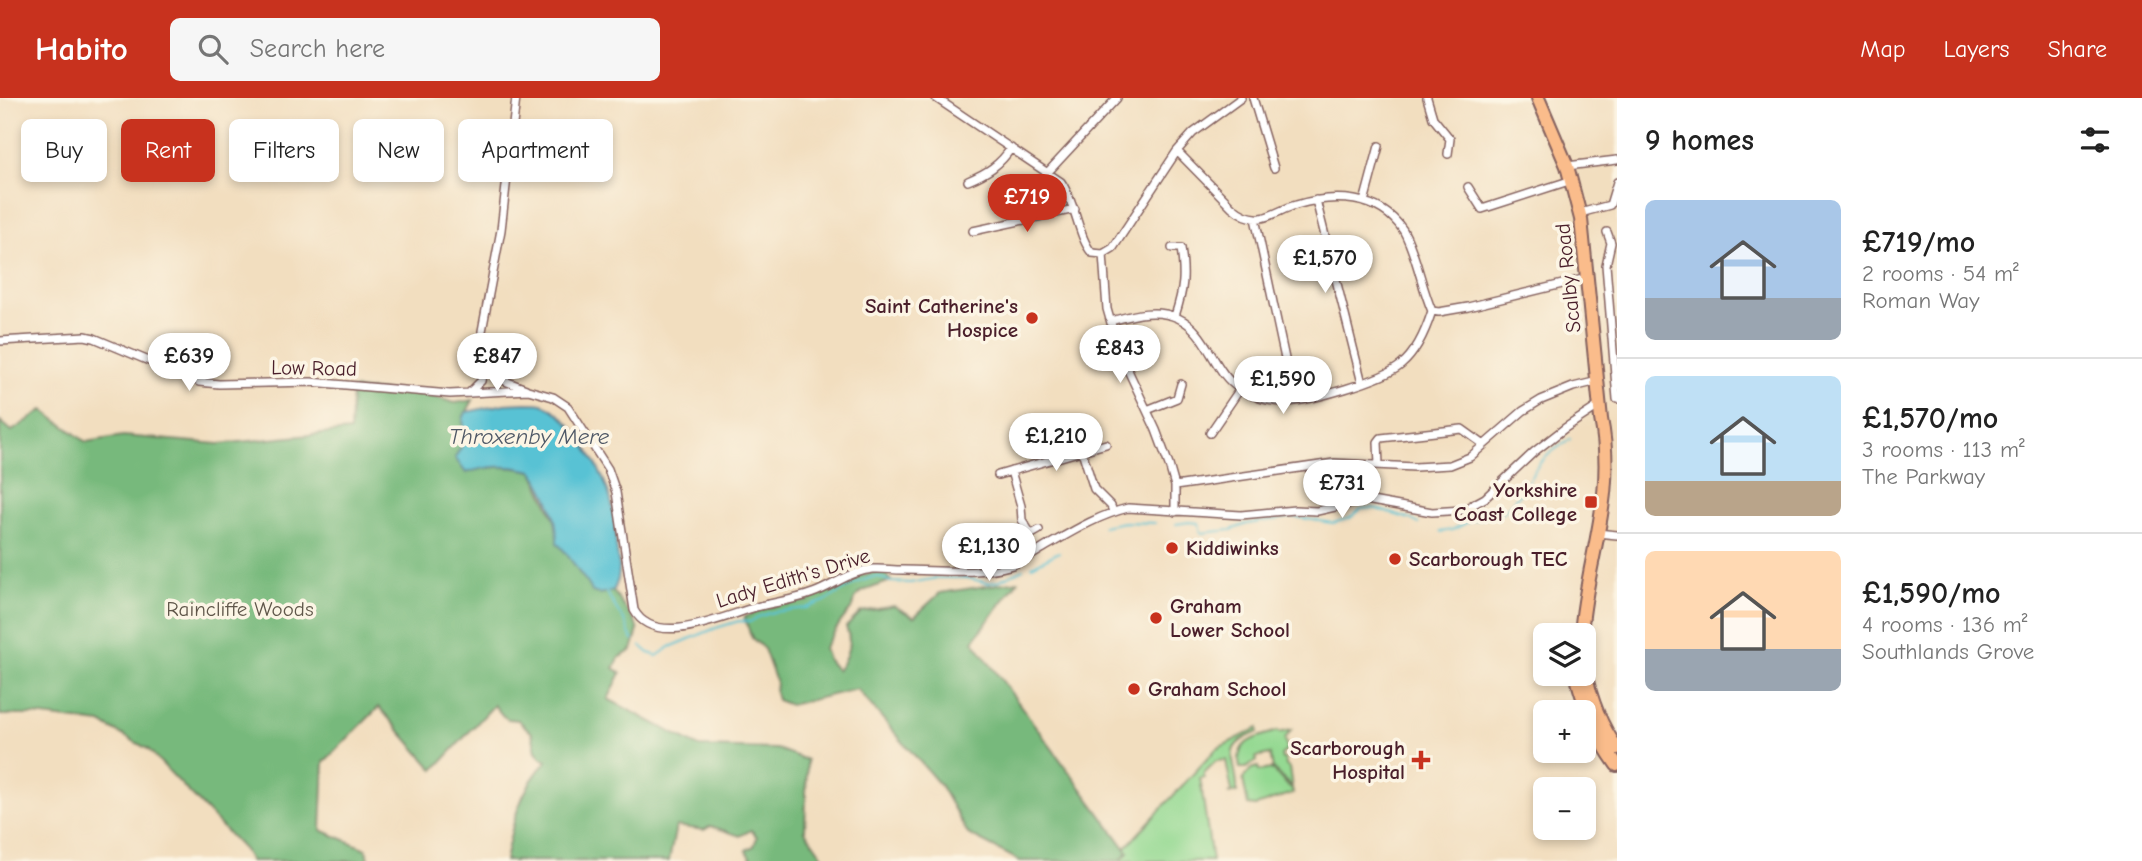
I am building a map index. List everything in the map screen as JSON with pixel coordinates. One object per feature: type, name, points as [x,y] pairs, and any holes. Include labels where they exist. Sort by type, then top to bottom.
[{"type":"highway","name":"Scalby Road","points":[[1538,98],[1567,166],[1580,213],[1606,441],[1606,474],[1583,623]]},
{"type":"highway","name":"Scalby Road","points":[[1576,623],[1596,533]]},
{"type":"highway","points":[[1580,686],[1591,724],[1617,765]]},
{"type":"highway","points":[[1589,686],[1606,733],[1617,748]]},
{"type":"street","points":[[468,394],[481,380],[484,366],[482,331],[501,230],[516,98]]},
{"type":"street","points":[[936,98],[1060,182],[1068,191],[1087,247],[1092,253],[1103,254],[1113,248],[1177,151],[1193,133],[1241,98]]},
{"type":"street","points":[[1048,172],[1114,101],[1102,98]]},
{"type":"street","points":[[1253,98],[1274,168]]},
{"type":"street","points":[[1427,98],[1433,118],[1450,139],[1448,153]]},
{"type":"street","points":[[1364,202],[1380,146]]},
{"type":"street","points":[[967,181],[1002,162],[1011,148]]},
{"type":"street","points":[[1111,321],[1150,313],[1175,316],[1190,324],[1227,379],[1240,389],[1257,397],[1294,401],[1384,376],[1404,364],[1416,350],[1432,311],[1403,231],[1388,215],[1364,202],[1346,197],[1316,200],[1255,218],[1237,211],[1177,151]]},
{"type":"street","points":[[1567,166],[1617,160]]},
{"type":"street","points":[[1468,187],[1482,209],[1572,180]]},
{"type":"street","points":[[1580,213],[1610,205],[1617,182]]},
{"type":"street","points":[[1316,200],[1362,383]]},
{"type":"street","points":[[972,232],[1075,209]]},
{"type":"street","points":[[1255,218],[1294,401]]},
{"type":"street","name":"Scalby Road","points":[[1608,232],[1611,243],[1606,265],[1617,399]]},
{"type":"street","points":[[1175,316],[1184,283],[1176,248]]},
{"type":"street","points":[[1103,254],[1105,297],[1119,351],[1147,410],[1175,486],[1175,512]]},
{"type":"street","points":[[1432,311],[1468,307],[1588,278]]},
{"type":"street","points":[[1591,307],[1609,306]]},
{"type":"street","name":"Low Road","points":[[0,341],[85,336],[199,382],[311,383],[468,394]]},
{"type":"street","points":[[484,366],[505,381],[528,390]]},
{"type":"street","points":[[1175,486],[1334,463],[1415,467],[1450,465],[1470,457],[1523,411],[1541,400],[1598,381]]},
{"type":"street","points":[[1147,410],[1177,398],[1181,384]]},
{"type":"street","points":[[1210,433],[1240,389]]},
{"type":"street","name":"Lady Edith's Drive","points":[[468,394],[528,390],[553,397],[568,407],[602,457],[616,492],[634,610],[644,623],[661,628],[692,627],[814,593],[854,573],[875,567],[900,570],[981,570],[1012,565],[1113,512],[1128,508],[1241,515],[1295,510],[1317,511],[1366,500],[1432,512],[1463,510],[1485,498],[1534,453],[1579,418],[1601,414]]},
{"type":"street","points":[[1379,465],[1378,442],[1381,438],[1462,429],[1483,444]]},
{"type":"street","points":[[998,475],[1106,444]]},
{"type":"street","points":[[1082,450],[1094,489],[1111,506],[1113,512]]},
{"type":"street","points":[[1011,471],[1028,536],[1039,530]]},
{"type":"street","points":[[1596,533],[1617,536]]},
{"type":"green space","name":"Raincliffe Woods","points":[[352,389],[425,394],[455,403],[473,400],[463,419],[466,473],[499,467],[533,471],[558,527],[558,543],[571,557],[580,574],[599,594],[613,591],[635,622],[638,630],[632,650],[619,658],[614,668],[621,673],[608,699],[699,747],[777,749],[807,760],[805,831],[826,861],[799,861],[792,855],[781,861],[752,861],[746,850],[754,846],[757,837],[751,830],[740,836],[711,826],[704,830],[676,826],[669,861],[505,861],[514,821],[524,795],[547,761],[536,751],[532,733],[518,720],[503,716],[494,705],[434,770],[379,707],[324,762],[321,830],[366,849],[369,861],[250,861],[244,850],[148,749],[101,723],[34,715],[0,715],[0,421],[12,431],[43,410],[86,442],[123,436],[219,444],[350,431]]},
{"type":"green space","points":[[878,571],[885,572],[891,581],[863,591],[855,598],[853,607],[824,648],[828,660],[837,671],[848,650],[846,627],[861,612],[894,606],[914,617],[940,593],[1018,581],[973,641],[1128,852],[1120,861],[1020,861],[968,834],[941,786],[857,689],[790,705],[777,700],[776,682],[764,649],[752,638],[744,617],[781,604],[808,601],[854,577]]},
{"type":"green space","points":[[1258,728],[1258,732],[1245,738],[1234,749],[1232,756],[1237,792],[1228,794],[1232,792],[1226,760],[1216,761],[1204,773],[1204,777],[1200,778],[1212,861],[1120,861],[1128,853],[1126,847],[1216,749]]},
{"type":"green space","points":[[1291,730],[1285,739],[1287,750],[1281,755],[1289,768],[1292,787],[1273,769],[1270,754],[1256,757],[1257,761],[1246,768],[1240,768],[1240,751],[1249,741],[1262,735]]},
{"type":"green space","points":[[1258,767],[1259,771],[1271,769],[1293,793],[1256,806],[1248,805],[1243,779],[1251,769]]},
{"type":"water","name":"Throxenby Mere","points":[[505,404],[542,404],[565,420],[586,447],[603,478],[613,510],[619,562],[618,579],[613,591],[599,594],[592,592],[557,543],[556,523],[551,505],[533,471],[500,467],[466,473],[455,458],[465,440],[463,419],[466,412]]},
{"type":"waterway","points":[[1440,532],[1499,512],[1503,513],[1539,464],[1570,439]]},
{"type":"waterway","points":[[1176,524],[1199,523],[1201,533],[1231,530],[1247,524],[1294,517],[1333,523],[1350,518],[1361,509],[1373,508],[1419,524]]},
{"type":"waterway","points":[[1103,526],[1124,522],[1155,523]]},
{"type":"waterway","points":[[1032,566],[1059,552]]},
{"type":"waterway","points":[[641,646],[657,656],[670,647],[716,628],[739,621],[750,622],[773,612],[806,608],[873,577],[910,583],[938,578],[967,578],[988,583],[1023,569]]},
{"type":"waterway","points":[[607,592],[633,640]]},
{"type":"place","name":"Saint Catherine's Hospice","points":[[1032,318]]},
{"type":"place","name":"Yorkshire Coast College","points":[[1591,502]]},
{"type":"place","name":"Kiddiwinks","points":[[1172,548]]},
{"type":"place","name":"Scarborough TEC","points":[[1395,559]]},
{"type":"place","name":"Graham Lower School","points":[[1156,618]]},
{"type":"place","name":"Graham School","points":[[1134,689]]},
{"type":"place","name":"Scarborough Hospital","points":[[1421,760]]}]
